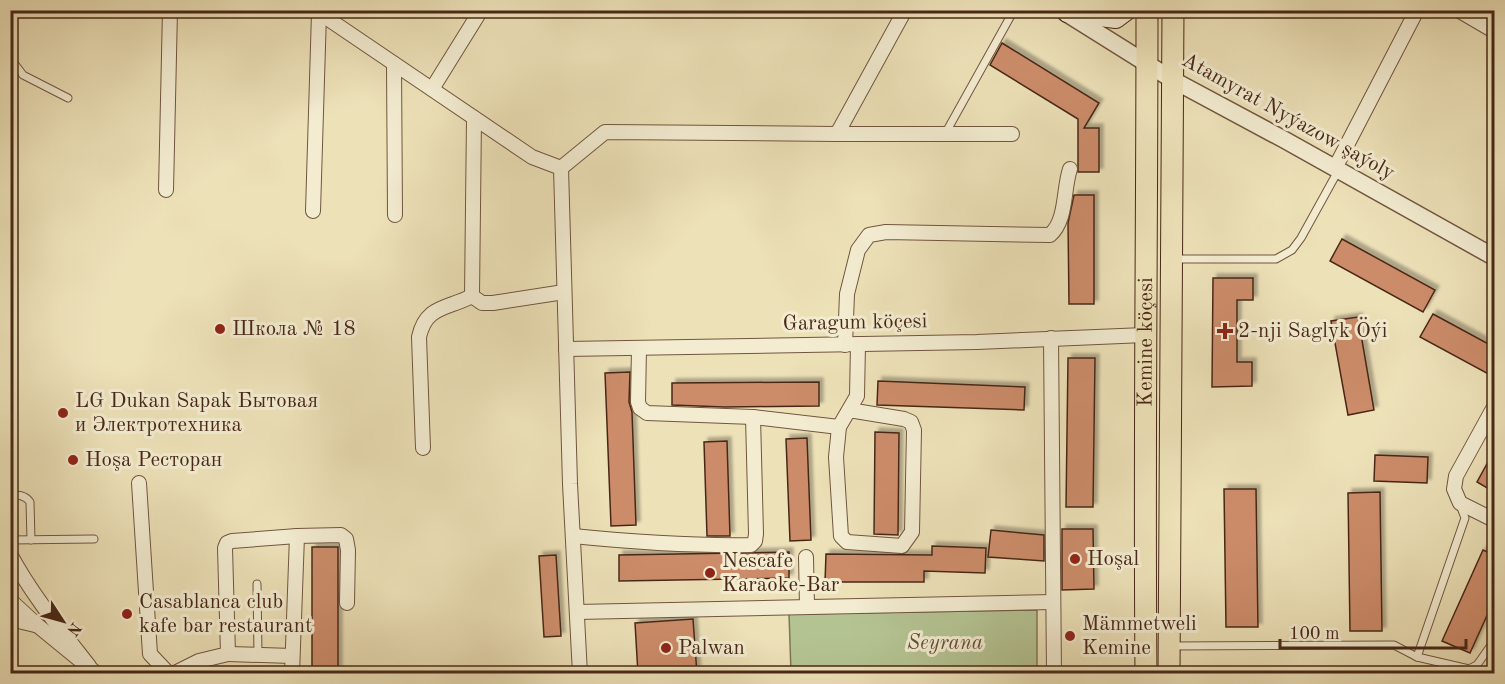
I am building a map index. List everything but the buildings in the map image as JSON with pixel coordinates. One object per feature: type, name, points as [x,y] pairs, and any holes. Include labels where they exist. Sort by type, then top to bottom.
[{"type":"main road","points":[[1065,12],[1116,19],[1128,10]]},
{"type":"main road","name":"Kemine köçesi","points":[[1146,674],[1147,10]]},
{"type":"main road","name":"Kemine köçesi","points":[[1169,674],[1173,10]]},
{"type":"main road","points":[[1145,335],[1172,335]]},
{"type":"main road","points":[[1146,648],[1170,645]]},
{"type":"street","points":[[166,190],[170,10]]},
{"type":"street","points":[[837,134],[905,10]]},
{"type":"street","points":[[1337,169],[1417,10]]},
{"type":"street","points":[[1458,10],[1494,31]]},
{"type":"street","points":[[317,12],[532,157],[561,168]]},
{"type":"street","points":[[313,210],[317,12]]},
{"type":"street","points":[[432,89],[478,12]]},
{"type":"street","name":"Atamyrat Nyýazow şaýoly","points":[[1065,12],[1173,80],[1494,257]]},
{"type":"street","points":[[394,64],[395,215]]},
{"type":"street","points":[[472,296],[474,118]]},
{"type":"street","points":[[561,168],[606,132],[1012,134]]},
{"type":"street","points":[[561,168],[573,536],[580,674]]},
{"type":"street","points":[[849,410],[904,419],[911,422],[914,429],[912,532],[902,546],[847,542],[841,536],[836,457],[839,427],[857,396],[847,294],[858,250],[869,235],[886,232],[1050,235],[1060,221],[1065,184],[1070,169]]},
{"type":"street","points":[[472,296],[482,303],[493,303],[564,292]]},
{"type":"street","points":[[423,448],[419,337],[422,326],[431,313],[472,296]]},
{"type":"street","name":"Garagum köçesi","points":[[566,349],[977,342],[1145,335]]},
{"type":"street","points":[[1051,338],[1054,674]]},
{"type":"street","points":[[639,348],[638,392],[640,408],[643,411],[662,415],[753,417],[839,427]]},
{"type":"street","points":[[1494,406],[1456,476],[1454,489],[1460,503],[1494,520]]},
{"type":"street","points":[[573,536],[632,542],[713,546],[751,545],[755,541],[756,534],[753,417]]},
{"type":"street","points":[[139,483],[150,654],[168,674]]},
{"type":"street","points":[[228,654],[225,548],[227,543],[246,539],[341,535],[346,539],[348,550],[347,603]]},
{"type":"street","points":[[292,674],[297,536]]},
{"type":"street","points":[[10,554],[40,603],[93,670]]},
{"type":"street","points":[[806,557],[807,606]]},
{"type":"street","points":[[10,600],[93,670]]},
{"type":"street","points":[[577,612],[1053,602]]},
{"type":"street","points":[[10,619],[37,625]]},
{"type":"street","points":[[173,674],[199,660],[228,654],[292,656]]},
{"type":"lane","points":[[945,134],[1014,10]]},
{"type":"lane","points":[[10,58],[23,75],[68,98]]},
{"type":"lane","points":[[1172,259],[1276,259],[1292,250],[1301,238],[1337,169]]},
{"type":"lane","points":[[10,495],[22,495],[30,502],[31,540]]},
{"type":"lane","points":[[1417,657],[1465,518],[1460,503]]},
{"type":"lane","points":[[10,540],[93,539]]},
{"type":"lane","points":[[257,584],[258,655]]},
{"type":"lane","points":[[1170,645],[1394,645],[1417,657],[1469,669],[1477,665],[1494,640]]},
{"type":"green space","name":"Seyrana","points":[[1037,610],[1037,673],[791,673],[789,614]]},
{"type":"place","name":"Школа № 18","points":[[220,329]]},
{"type":"place","name":"2-nji Saglyk Öýi","points":[[1225,331]]},
{"type":"place","name":"LG Dukan Sapak Бытовая и Электротехника","points":[[63,413]]},
{"type":"place","name":"Hoşa Ресторан","points":[[73,460]]},
{"type":"place","name":"Hoşal","points":[[1075,559]]},
{"type":"place","name":"Nescafe Karaoke-Bar","points":[[710,573]]},
{"type":"place","name":"Casablanca club kafe bar restaurant","points":[[127,614]]},
{"type":"place","name":"Mämmetweli Kemine","points":[[1070,636]]},
{"type":"place","name":"Palwan","points":[[666,648]]}]
